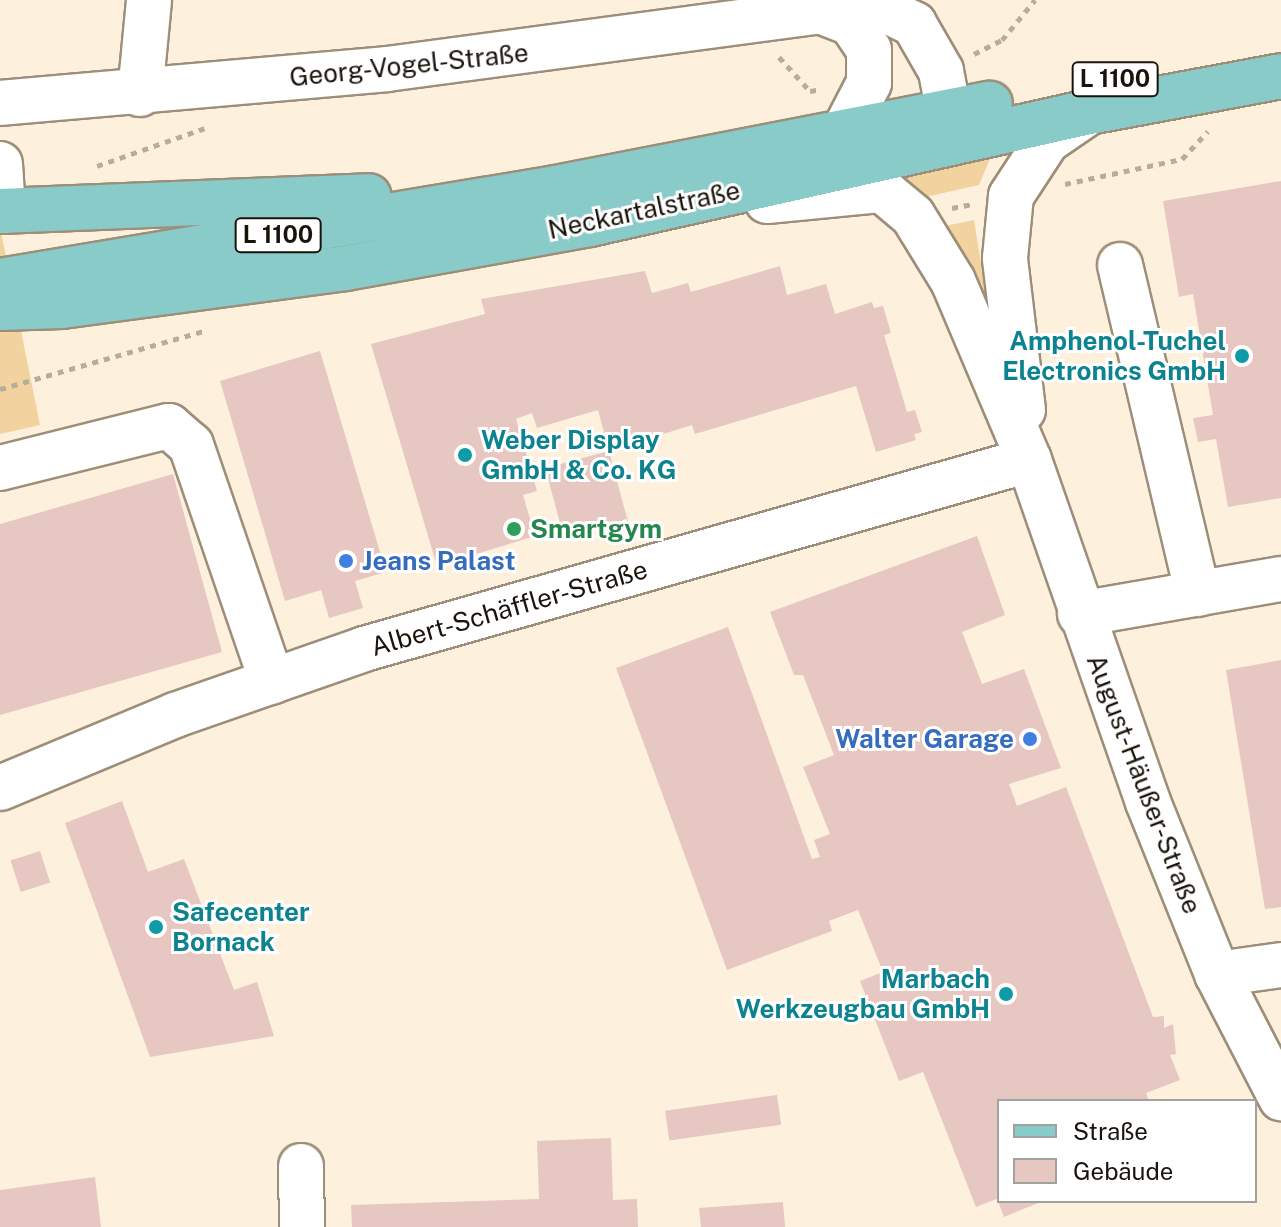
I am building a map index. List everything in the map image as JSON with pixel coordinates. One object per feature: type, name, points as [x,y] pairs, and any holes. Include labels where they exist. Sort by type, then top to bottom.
[{"type":"main road","name":"Neckartalstraße","points":[[0,308],[62,306],[346,268],[590,224],[951,127],[1281,46]]},
{"type":"main road","name":"Neckartalstraße","points":[[0,281],[556,188],[844,131],[951,127],[1089,112],[1281,76]]},
{"type":"main road","points":[[1,211],[556,188]]},
{"type":"main road","points":[[0,326],[62,306]]},
{"type":"street","points":[[140,94],[149,0]]},
{"type":"street","name":"Georg-Vogel-Straße","points":[[0,103],[140,94],[638,19],[816,5],[873,4],[914,24],[941,71],[951,127]]},
{"type":"street","points":[[816,5],[851,23],[869,50],[869,83],[844,131]]},
{"type":"street","name":"August-Häußer-Straße","points":[[1029,460],[1005,258],[1011,196],[1047,141],[1089,112]]},
{"type":"street","points":[[0,164],[1,211]]},
{"type":"street","name":"August-Häußer-Straße","points":[[590,224],[882,190],[913,216],[953,281],[1029,460],[1080,614],[1217,974],[1281,1098]]},
{"type":"street","points":[[1120,265],[1198,594]]},
{"type":"street","points":[[0,468],[169,426],[191,445],[272,682]]},
{"type":"street","name":"Albert-Schäffler-Straße","points":[[0,788],[175,715],[364,649],[1029,460]]},
{"type":"street","points":[[1080,614],[1281,579]]},
{"type":"street","points":[[1217,974],[1281,965]]},
{"type":"street","points":[[301,1166],[302,1227]]},
{"type":"shaded area","points":[[992,154],[979,185],[921,198],[893,173]]},
{"type":"shaded area","points":[[974,220],[988,307],[940,227]]},
{"type":"shaded area","points":[[0,227],[40,425],[0,434]]},
{"type":"building","name":"Amphenol-Tuchel Electronics GmbH","points":[[1281,181],[1281,498],[1228,507],[1216,439],[1198,442],[1193,418],[1213,415],[1193,294],[1179,297],[1163,201]]},
{"type":"building","points":[[780,266],[787,295],[826,284],[835,314],[872,302],[874,308],[883,306],[891,333],[884,335],[907,412],[915,410],[922,432],[914,434],[916,440],[876,452],[856,386],[695,434],[692,425],[609,451],[598,410],[537,428],[532,413],[516,419],[537,491],[523,495],[535,536],[437,566],[371,344],[485,314],[481,299],[645,271],[652,293],[688,283],[691,292]]},
{"type":"building","points":[[320,351],[386,572],[355,581],[363,608],[329,618],[321,590],[285,601],[220,381]]},
{"type":"building","points":[[609,451],[628,521],[564,538],[545,468]]},
{"type":"building","points":[[173,474],[222,652],[0,715],[0,524]]},
{"type":"building","points":[[977,536],[1005,615],[962,632],[982,684],[1024,669],[1061,768],[1009,784],[1017,806],[1066,787],[1153,1017],[1164,1016],[1164,1028],[1173,1024],[1176,1054],[1170,1055],[1180,1080],[1146,1093],[1148,1099],[997,1099],[997,1199],[976,1207],[923,1072],[899,1081],[860,981],[883,972],[858,910],[829,921],[832,931],[727,970],[616,668],[728,627],[812,859],[820,857],[814,840],[830,834],[803,767],[834,755],[803,675],[794,675],[770,612]]},
{"type":"building","points":[[1281,660],[1281,907],[1265,909],[1226,670]]},
{"type":"building","name":"Safecenter Bornack","points":[[122,801],[148,872],[184,859],[234,990],[257,982],[274,1036],[150,1057],[65,823]]},
{"type":"building","points":[[40,851],[50,882],[21,892],[11,861]]},
{"type":"building","points":[[777,1095],[781,1125],[669,1140],[665,1111]]},
{"type":"building","points":[[611,1138],[613,1200],[637,1199],[638,1227],[352,1227],[351,1205],[539,1199],[537,1141]]},
{"type":"building","points":[[95,1177],[101,1227],[0,1227],[0,1190]]},
{"type":"building","points":[[783,1202],[785,1227],[701,1227],[699,1208]]},
{"type":"building","points":[[999,1203],[1038,1203],[1004,1217]]},
{"type":"place","name":"Amphenol-Tuchel Electronics GmbH","points":[[1242,356]]},
{"type":"place","name":"Weber Display GmbH & Co. KG","points":[[465,455]]},
{"type":"place","name":"Smartgym","points":[[514,529]]},
{"type":"place","name":"Jeans Palast","points":[[346,561]]},
{"type":"place","name":"Walter Garage","points":[[1030,739]]},
{"type":"place","name":"Safecenter Bornack","points":[[156,927]]},
{"type":"place","name":"Marbach Werkzeugbau GmbH","points":[[1006,994]]}]
